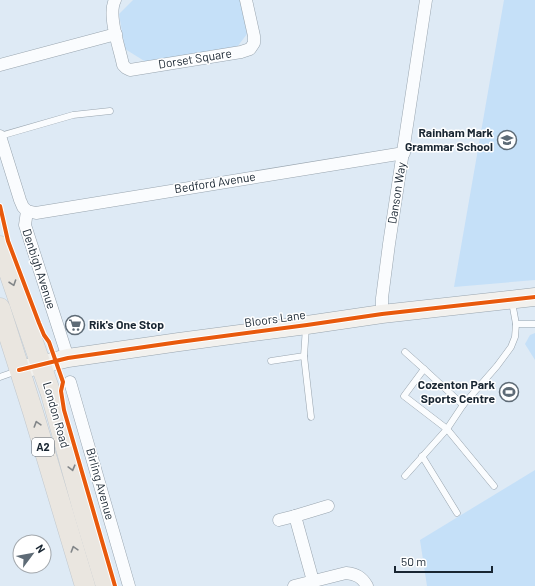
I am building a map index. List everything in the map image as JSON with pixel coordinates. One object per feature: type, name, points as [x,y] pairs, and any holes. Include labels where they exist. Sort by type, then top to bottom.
[{"type":"main road","name":"London Road","points":[[0,246],[51,394],[106,586]]},
{"type":"main road","name":"London Road","points":[[0,308],[36,420],[85,586]]},
{"type":"street","name":"Dorset Square","points":[[115,0],[112,6],[112,14],[116,34],[123,65],[130,70],[241,52],[250,49],[254,43],[246,0]]},
{"type":"street","name":"Danson Way","points":[[382,314],[382,298],[389,244],[426,0]]},
{"type":"street","points":[[0,65],[116,34]]},
{"type":"street","name":"Denbigh Avenue","points":[[0,136],[20,200],[23,207],[27,211],[25,225],[68,358]]},
{"type":"street","name":"Bedford Avenue","points":[[27,211],[36,213],[404,153]]},
{"type":"street","name":"Bloors Lane","points":[[19,370],[68,358],[382,314],[535,298]]},
{"type":"street","name":"Birling Avenue","points":[[70,382],[129,586]]},
{"type":"street","points":[[279,520],[328,506]]},
{"type":"street","points":[[295,516],[313,581]]},
{"type":"street","points":[[294,586],[346,573],[354,574],[360,577],[367,586]]},
{"type":"lane","points":[[0,136],[74,115],[110,111]]},
{"type":"lane","points":[[405,476],[447,429],[463,405],[497,366],[511,347],[515,337],[516,324],[512,300]]},
{"type":"lane","points":[[516,324],[535,324]]},
{"type":"lane","points":[[307,325],[304,356],[311,417]]},
{"type":"lane","points":[[405,352],[463,405]]},
{"type":"lane","points":[[271,361],[304,356]]},
{"type":"lane","points":[[424,369],[404,396],[447,429],[494,486]]},
{"type":"lane","points":[[0,377],[19,370]]},
{"type":"lane","points":[[422,456],[457,514]]},
{"type":"shaded area","points":[[133,0],[241,0],[247,34],[237,47],[146,62],[125,49],[119,14]]},
{"type":"shaded area","name":"Rainham Mark Grammar School","points":[[504,0],[535,0],[535,280],[454,287]]},
{"type":"shaded area","points":[[535,333],[535,360],[525,344],[530,335]]},
{"type":"shaded area","points":[[535,470],[535,586],[427,586],[420,540]]},
{"type":"cycle path","points":[[0,206],[8,241],[39,323],[49,342],[63,382],[61,391],[64,410],[115,586]]},
{"type":"cycle path","points":[[19,370],[68,358],[179,342],[382,314],[535,297]]},
{"type":"place","name":"Rainham Mark Grammar School","points":[[507,140]]},
{"type":"place","name":"Rik's One Stop","points":[[75,325]]},
{"type":"place","name":"Cozenton Park Sports Centre","points":[[509,392]]}]
